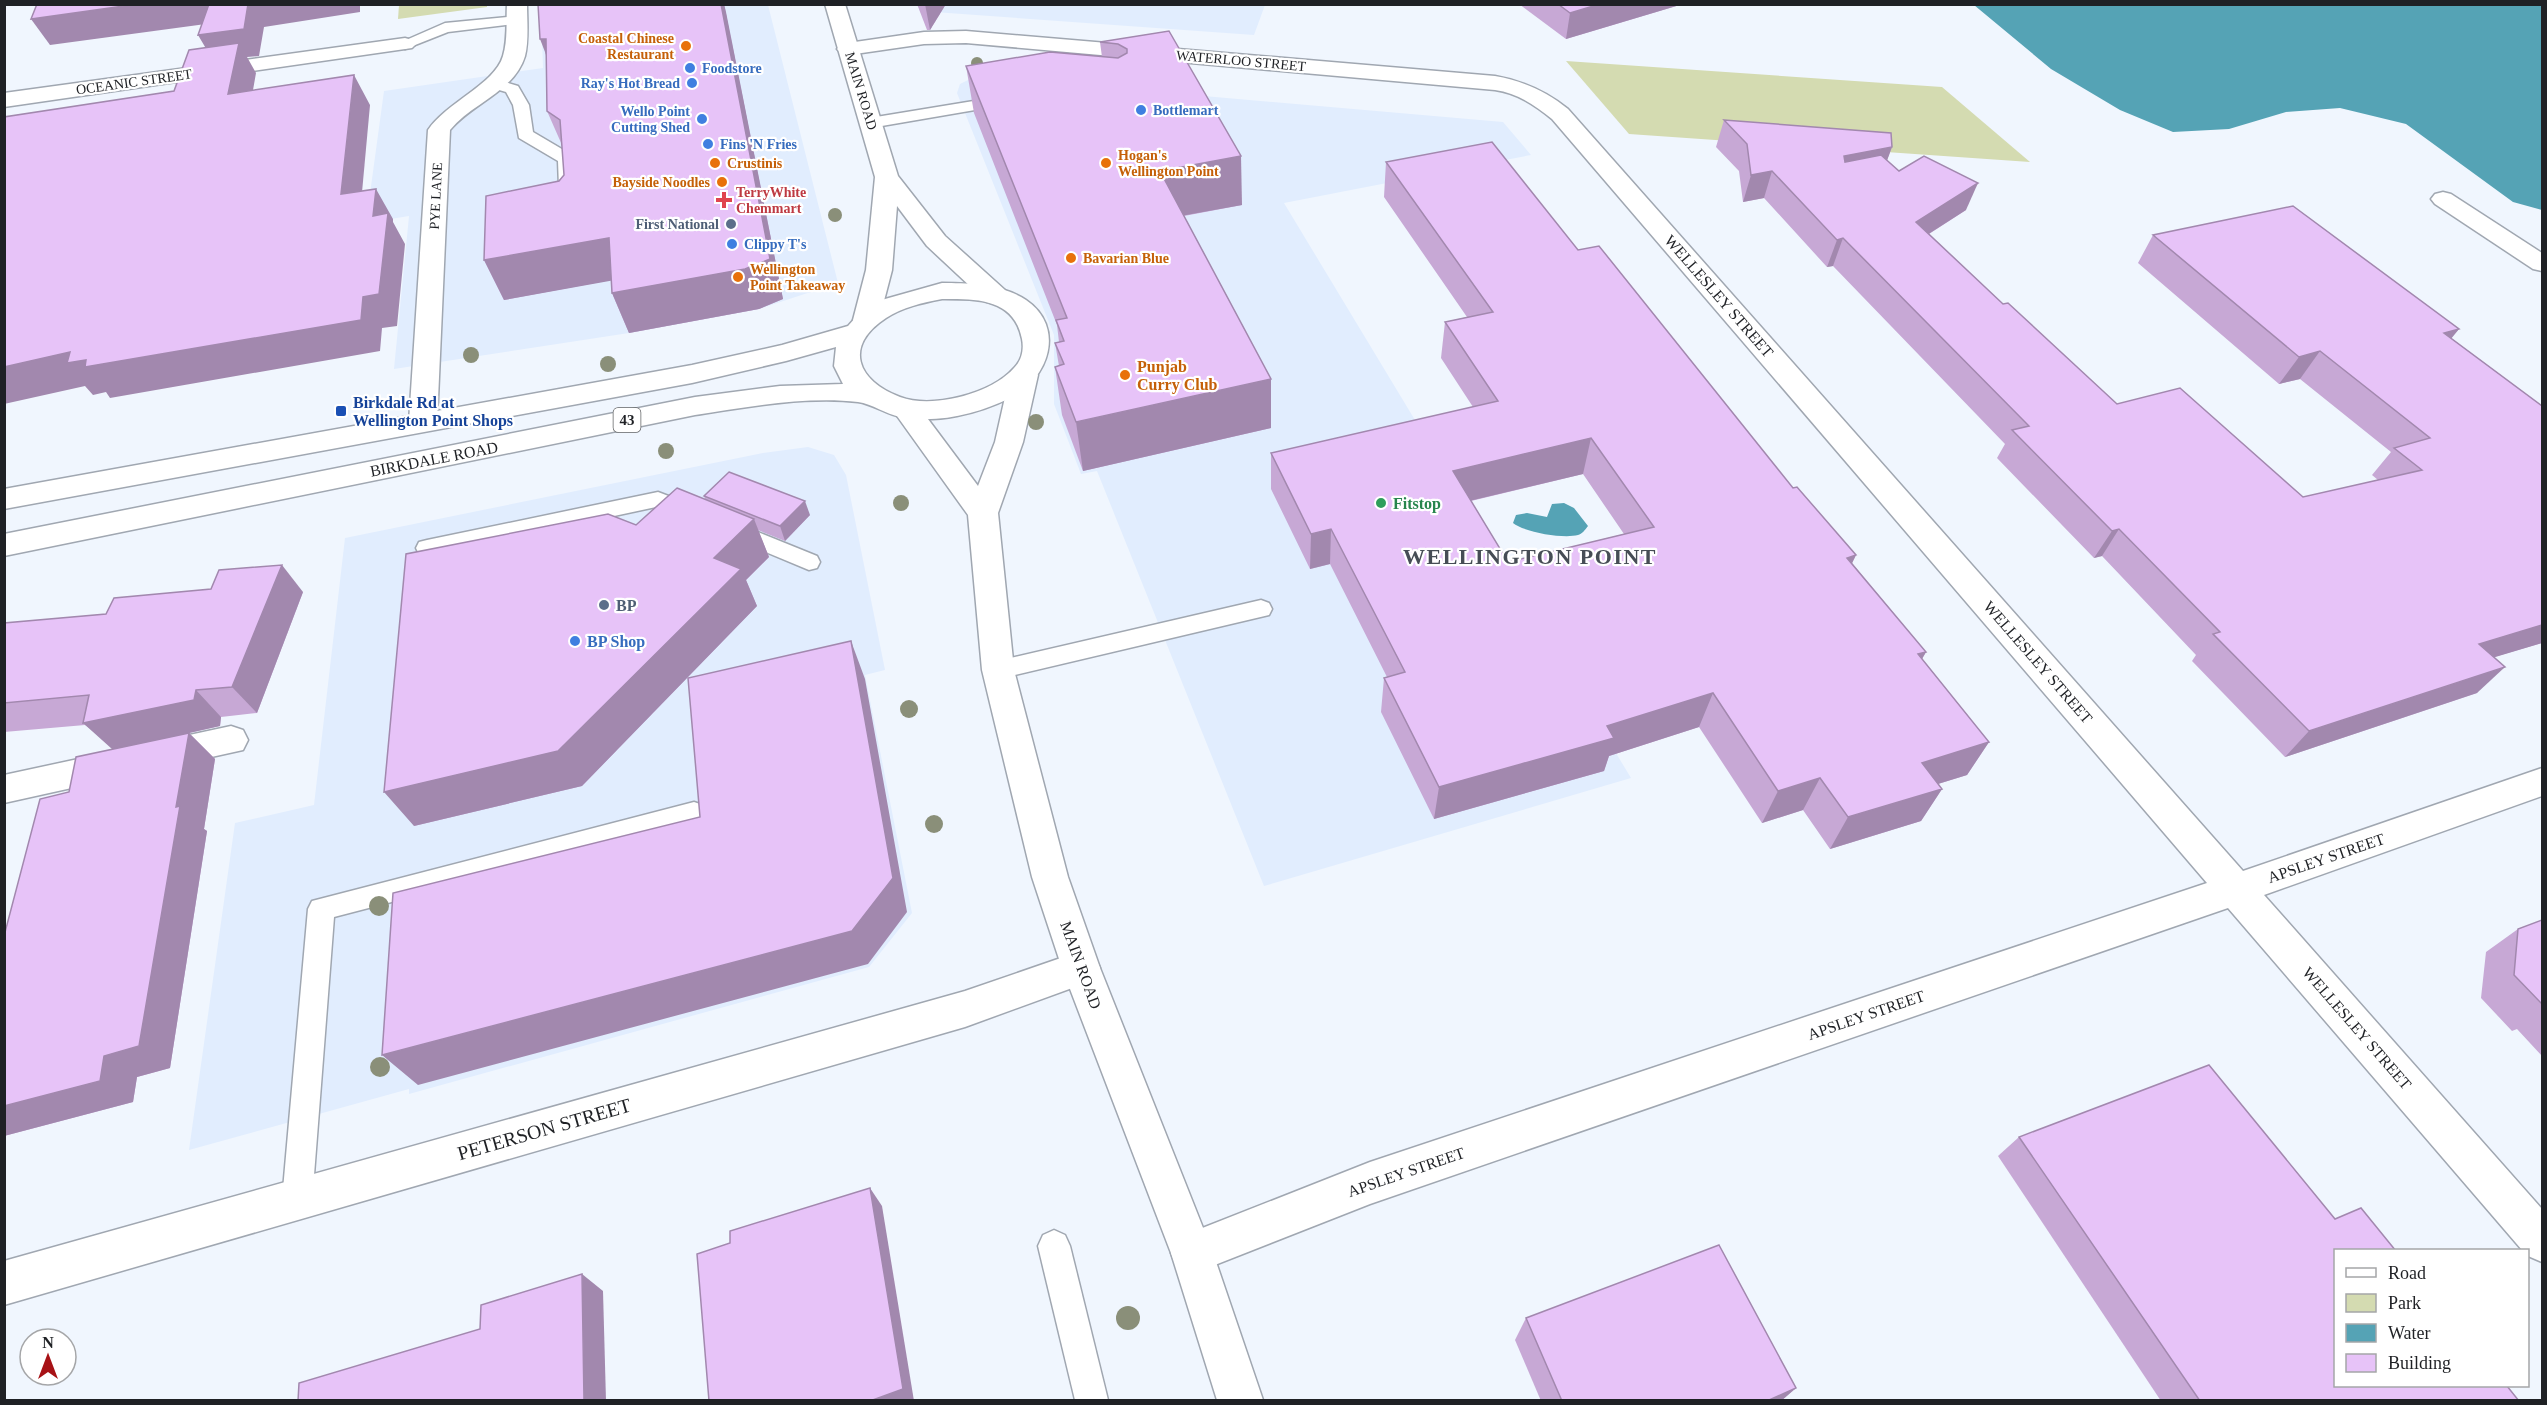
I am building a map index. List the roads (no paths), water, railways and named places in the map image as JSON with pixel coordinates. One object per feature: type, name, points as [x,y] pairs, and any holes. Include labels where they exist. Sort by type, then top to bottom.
[{"type":"street","name":"MAIN ROAD","points":[[835,4],[887,177],[936,241],[996,296]]},
{"type":"street","name":"PYE LANE","points":[[423,422],[439,130],[447,117],[495,84],[508,71],[514,57],[523,20]]},
{"type":"street","name":"WATERLOO STREET","points":[[848,49],[911,39],[966,37],[1495,83],[1527,91]]},
{"type":"street","name":"OCEANIC STREET","points":[[4,100],[405,44]]},
{"type":"street","name":"WELLESLEY STREET","points":[[1527,91],[1560,114],[2542,1241]]},
{"type":"street","name":"MAIN ROAD","points":[[861,326],[879,270],[887,177]]},
{"type":"street","points":[[2443,199],[2542,264]]},
{"type":"street","name":"43","points":[[4,499],[732,366],[861,326],[887,306],[932,293],[970,291],[996,296],[1017,307],[1031,321],[1038,338],[1036,357],[1024,375],[1002,392],[972,405],[940,410],[906,409],[884,403],[857,387],[847,369],[847,351],[861,326]]},
{"type":"street","name":"MAIN ROAD","points":[[1024,375],[1009,442],[983,513],[998,670],[1050,877],[1081,968],[1192,1253],[1240,1401]]},
{"type":"street","name":"BIRKDALE ROAD","points":[[4,544],[759,395],[807,392],[866,393]]},
{"type":"street","points":[[906,409],[983,513]]},
{"type":"street","points":[[46,492],[347,457],[378,458],[390,468]]},
{"type":"street","points":[[4,789],[231,740]]},
{"type":"street","name":"APSLEY STREET","points":[[1192,1253],[1370,1183],[2236,890],[2542,782]]},
{"type":"street","name":"PETERSON STREET","points":[[4,1283],[965,1009],[1081,968]]},
{"type":"lane","points":[[405,44],[445,28],[523,20]]},
{"type":"lane","points":[[495,84],[512,89],[521,105],[525,134],[566,159],[569,203]]},
{"type":"lane","points":[[870,123],[1021,98]]},
{"type":"lane","points":[[427,548],[658,499],[809,562]]},
{"type":"lane","points":[[998,670],[1261,609]]},
{"type":"lane","points":[[297,1201],[321,909],[694,813]]},
{"type":"lane","points":[[1054,1246],[1092,1401]]},
{"type":"water","points":[[1974,5],[2542,5],[2542,210],[2513,202],[2406,124],[2340,108],[2286,112],[2229,129],[2173,132],[2120,110],[2051,69]]},
{"type":"water","points":[[1564,503],[1574,508],[1588,526],[1583,532],[1571,536],[1544,534],[1513,523],[1516,515],[1527,513],[1547,517],[1552,504]]},
{"type":"place","name":"Coastal Chinese Restaurant","points":[[686,46]]},
{"type":"place","name":"Foodstore","points":[[690,68]]},
{"type":"place","name":"Ray's Hot Bread","points":[[692,83]]},
{"type":"place","name":"Bottlemart","points":[[1141,110]]},
{"type":"place","name":"Wello Point Cutting Shed","points":[[702,119]]},
{"type":"place","name":"Fins 'N Fries","points":[[708,144]]},
{"type":"place","name":"Crustinis","points":[[715,163]]},
{"type":"place","name":"Hogan's Wellington Point","points":[[1106,163]]},
{"type":"place","name":"Bayside Noodles","points":[[722,182]]},
{"type":"place","name":"TerryWhite Chemmart","points":[[724,200]]},
{"type":"place","name":"First National","points":[[731,224]]},
{"type":"place","name":"Clippy T's","points":[[732,244]]},
{"type":"place","name":"Bavarian Blue","points":[[1071,258]]},
{"type":"place","name":"Wellington Point Takeaway","points":[[738,277]]},
{"type":"place","name":"Punjab Curry Club","points":[[1125,375]]},
{"type":"place","name":"Birkdale Rd at Wellington Point Shops","points":[[341,411]]},
{"type":"place","name":"Fitstop","points":[[1381,503]]},
{"type":"place","name":"BP","points":[[604,605]]},
{"type":"place","name":"BP Shop","points":[[575,641]]},
{"type":"district","name":"WELLINGTON POINT","points":[[1530,556]]}]
